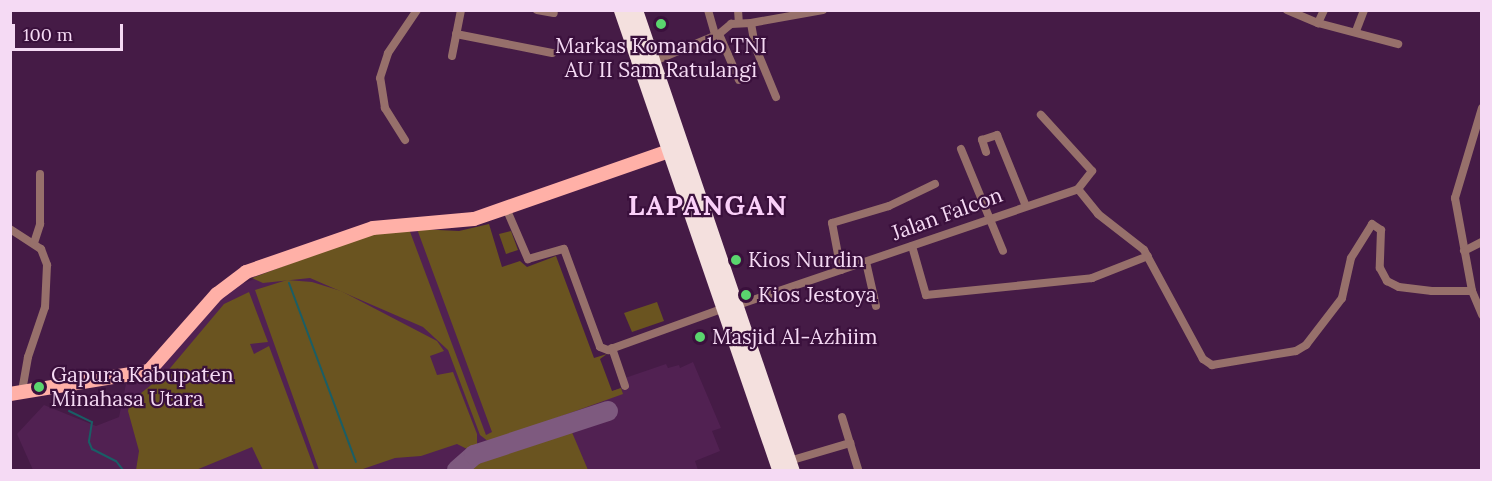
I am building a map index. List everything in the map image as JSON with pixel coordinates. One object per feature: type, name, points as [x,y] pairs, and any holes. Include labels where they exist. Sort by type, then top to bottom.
[{"type":"highway","points":[[621,10],[675,149],[728,308],[787,467]]},
{"type":"highway","points":[[635,10],[652,62],[675,149]]},
{"type":"main road","points":[[16,393],[150,371],[217,294],[246,272],[373,228],[457,222],[506,208],[675,149]]},
{"type":"street","points":[[405,140],[385,108],[380,78],[388,53],[417,10]]},
{"type":"street","points":[[452,56],[461,10]]},
{"type":"street","points":[[537,10],[554,14]]},
{"type":"street","points":[[708,10],[739,80]]},
{"type":"street","points":[[738,10],[739,23]]},
{"type":"street","points":[[652,62],[717,34],[725,27],[823,10]]},
{"type":"street","points":[[1287,10],[1318,23],[1356,31],[1398,44]]},
{"type":"street","points":[[1318,23],[1324,10]]},
{"type":"street","points":[[1356,31],[1364,10]]},
{"type":"street","points":[[751,23],[755,46],[776,97]]},
{"type":"street","points":[[456,34],[552,53]]},
{"type":"street","points":[[1482,108],[1456,190],[1472,291],[1482,315]]},
{"type":"street","points":[[1041,115],[1092,171],[1078,189],[1098,214],[1148,256],[1203,359],[1212,365],[1296,351],[1306,345],[1342,298],[1352,258],[1372,224],[1381,230],[1380,268],[1387,281],[1399,287],[1432,291],[1472,291]]},
{"type":"street","points":[[986,152],[982,140],[997,135],[1025,204]]},
{"type":"street","points":[[961,149],[1003,251]]},
{"type":"street","points":[[34,243],[40,224],[40,174]]},
{"type":"street","points":[[841,270],[832,223],[889,206],[935,184]]},
{"type":"street","name":"Jalan Falcon","points":[[612,348],[912,246],[1025,204],[1078,189]]},
{"type":"street","points":[[506,208],[528,259],[564,249],[600,346],[612,348],[625,387]]},
{"type":"street","points":[[10,229],[34,243],[47,259],[48,280],[45,307],[16,393]]},
{"type":"street","points":[[1464,251],[1482,242]]},
{"type":"street","points":[[912,246],[926,295],[1092,278],[1148,256]]},
{"type":"street","points":[[866,262],[876,306]]},
{"type":"street","points":[[842,417],[858,471]]},
{"type":"street","points":[[787,467],[850,443]]},
{"type":"shaded area","points":[[489,224],[502,267],[520,261],[527,267],[556,256],[594,358],[607,354],[600,359],[612,391],[621,388],[623,394],[489,442],[480,435],[448,350],[423,327],[310,278],[263,283],[252,278],[385,228],[409,229],[486,435],[492,432],[417,229],[459,231]]},
{"type":"shaded area","points":[[385,228],[434,230],[610,392],[623,387],[625,378],[666,364],[668,368],[679,365],[680,368],[693,362],[721,428],[712,431],[720,451],[695,461],[698,470],[33,470],[17,434],[44,405],[96,426],[119,417],[126,384],[133,385],[159,370],[214,304],[242,279],[244,283]]},
{"type":"shaded area","points":[[511,231],[518,250],[506,254],[499,234]]},
{"type":"shaded area","points":[[287,280],[312,282],[341,291],[437,341],[444,351],[430,356],[437,375],[453,372],[477,434],[477,446],[467,449],[457,444],[421,456],[395,458],[360,470],[319,470],[255,290]]},
{"type":"shaded area","points":[[249,292],[268,342],[250,344],[254,354],[269,346],[315,470],[263,470],[252,447],[196,470],[136,470],[139,451],[128,411],[130,402],[166,373],[224,304]]},
{"type":"shaded area","points":[[657,302],[664,321],[632,332],[624,313]]},
{"type":"shaded area","points":[[571,430],[588,470],[468,470],[472,466]]},
{"type":"waterway","points":[[289,283],[356,462]]},
{"type":"waterway","points":[[69,411],[92,422],[89,442],[92,449],[116,461],[123,470]]},
{"type":"taxiway","points":[[457,470],[474,455],[608,411]]},
{"type":"place","name":"Markas Komando TNI AU II Sam Ratulangi","points":[[661,24]]},
{"type":"place","name":"Kios Nurdin","points":[[736,260]]},
{"type":"place","name":"Kios Jestoya","points":[[746,295]]},
{"type":"place","name":"Masjid Al-Azhiim","points":[[700,337]]},
{"type":"place","name":"Gapura Kabupaten Minahasa Utara","points":[[39,387]]},
{"type":"district","name":"LAPANGAN","points":[[708,206]]}]
